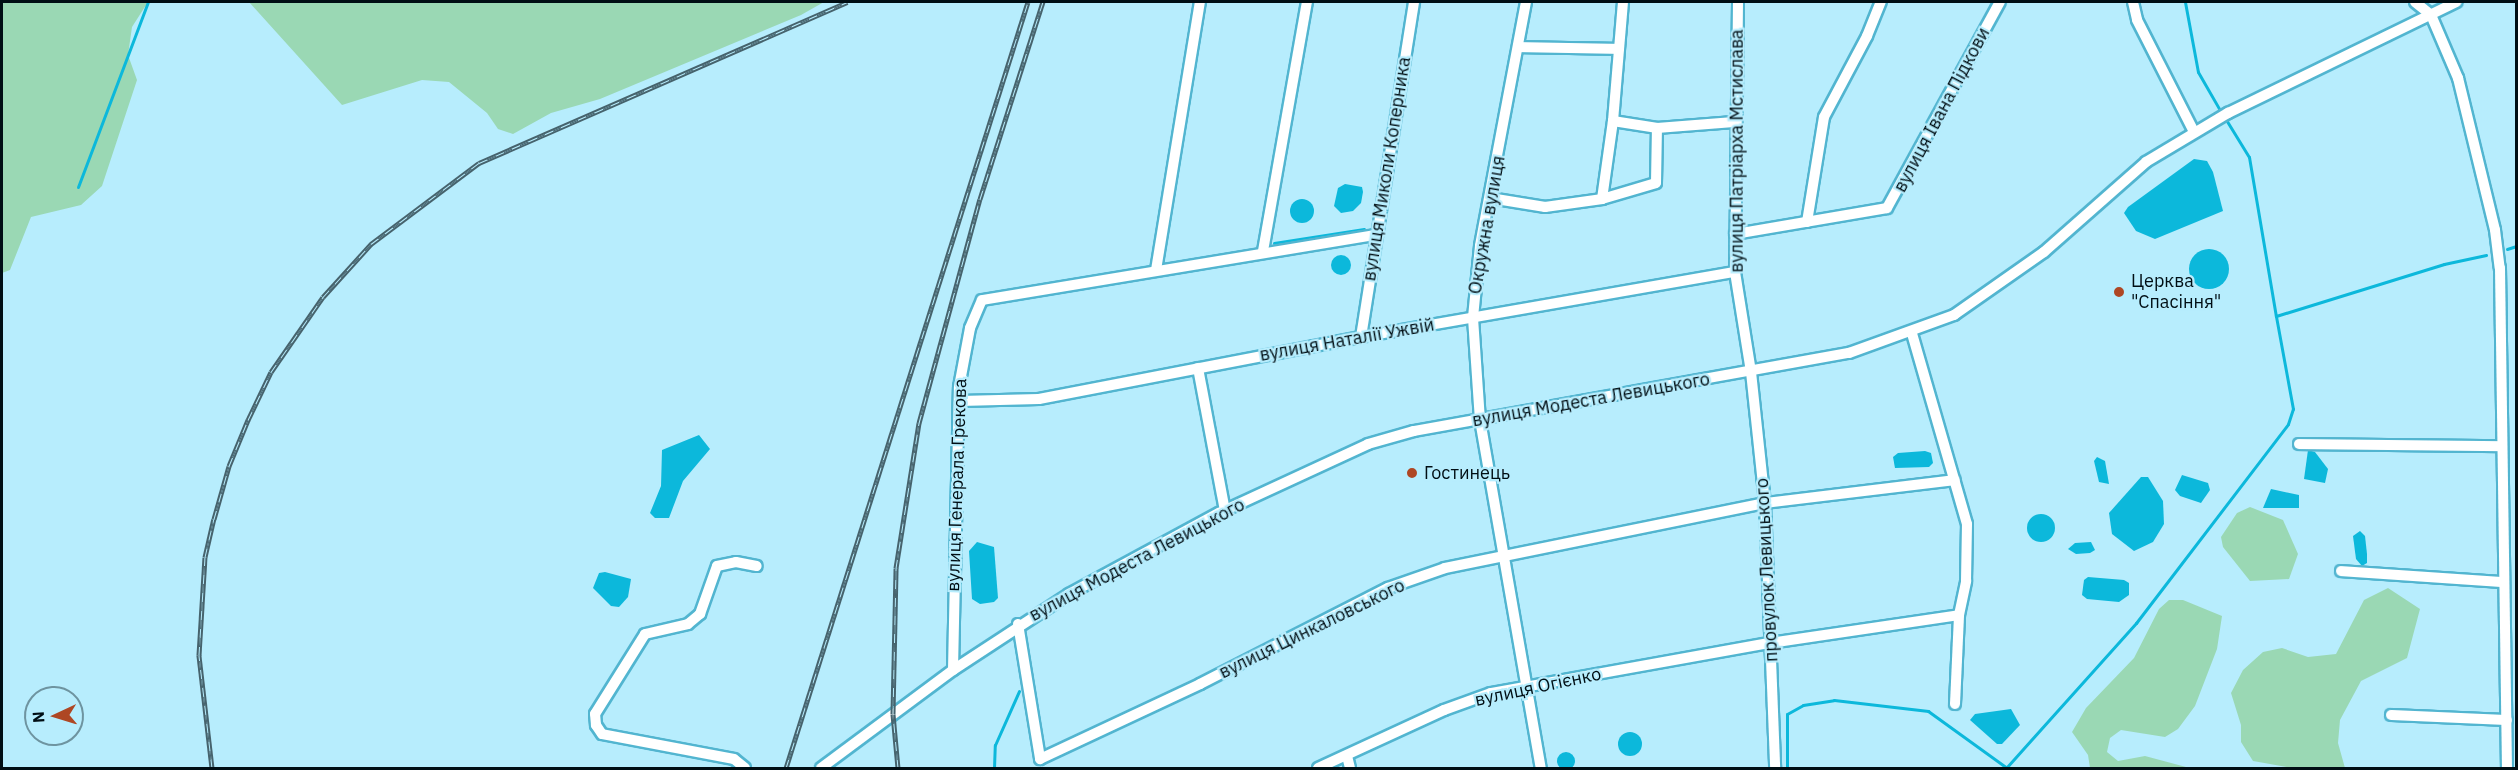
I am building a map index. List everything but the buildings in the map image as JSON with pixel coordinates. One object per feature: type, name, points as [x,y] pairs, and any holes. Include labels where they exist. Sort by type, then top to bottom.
[{"type":"street","points":[[1155,270],[1200,2]]},
{"type":"street","points":[[1263,251],[1307,2]]},
{"type":"street","name":"вулиця Миколи Коперника","points":[[1360,337],[1374,235],[1414,2]]},
{"type":"street","name":"Окружна вулиця","points":[[1526,2],[1480,246],[1473,318],[1480,420],[1541,768]]},
{"type":"street","points":[[1602,199],[1613,121],[1623,2]]},
{"type":"street","name":"вулиця Патріарха Мстислава","points":[[1738,2],[1734,122],[1735,272],[1752,372]]},
{"type":"street","points":[[1807,222],[1824,117],[1868,36],[1881,2]]},
{"type":"street","name":"вулиця Івана Підкови","points":[[1735,234],[1875,211],[1893,202],[2000,2]]},
{"type":"street","points":[[2133,2],[2142,30],[2194,132]]},
{"type":"street","points":[[2415,2],[2431,15],[2458,78],[2495,230],[2502,337],[2501,446],[2507,768]]},
{"type":"street","points":[[2431,15],[2457,2]]},
{"type":"street","name":"вулиця Модеста Левицького","points":[[821,768],[1018,624],[1225,511],[1368,444],[1480,420],[1849,353],[1912,333],[1954,315],[2044,252],[2146,162],[2228,113],[2431,15]]},
{"type":"street","points":[[1519,47],[1619,49]]},
{"type":"street","points":[[1613,121],[1657,128],[1734,122]]},
{"type":"street","points":[[1490,198],[1545,207],[1602,199],[1656,183],[1657,128]]},
{"type":"street","name":"вулиця Генерала Грекова","points":[[953,670],[960,401],[969,328],[982,300],[1263,251],[1374,235]]},
{"type":"street","name":"вулиця Наталії Ужвій","points":[[960,401],[1039,399],[1360,337],[1735,272]]},
{"type":"street","points":[[1912,333],[1967,524],[1966,581],[1959,615],[1955,704]]},
{"type":"street","points":[[1198,368],[1225,511]]},
{"type":"street","name":"провулок Левицького","points":[[1752,372],[1766,502],[1775,768]]},
{"type":"street","points":[[2299,444],[2501,446]]},
{"type":"street","name":"вулиця Цинкаловського","points":[[1018,624],[1040,759],[1200,684],[1388,588],[1505,554],[1766,502],[1954,480]]},
{"type":"street","points":[[745,768],[734,759],[602,734],[596,725],[596,714],[645,634],[688,624],[700,614],[717,566],[736,562],[757,566]]},
{"type":"street","points":[[2341,571],[2504,582]]},
{"type":"street","name":"вулиця Огієнко","points":[[1318,768],[1444,710],[1527,686],[1770,643],[1959,615]]},
{"type":"street","points":[[2391,715],[2507,720]]},
{"type":"street","points":[[1347,756],[1350,768]]},
{"type":"green space","points":[[2,2],[148,2],[132,27],[128,55],[137,80],[102,186],[81,205],[31,217],[10,270],[2,273]]},
{"type":"green space","points":[[249,2],[824,2],[801,15],[600,99],[551,113],[513,134],[498,129],[487,113],[449,82],[422,80],[342,105]]},
{"type":"green space","points":[[2250,507],[2283,520],[2298,554],[2289,579],[2250,581],[2223,547],[2221,537],[2237,513]]},
{"type":"green space","points":[[2388,588],[2420,609],[2407,658],[2361,681],[2340,720],[2338,743],[2345,768],[2293,768],[2253,761],[2241,742],[2241,725],[2231,693],[2243,670],[2263,652],[2282,648],[2308,657],[2336,654],[2364,600]]},
{"type":"green space","points":[[2169,600],[2183,600],[2222,616],[2217,649],[2195,706],[2178,729],[2165,737],[2121,730],[2110,738],[2107,752],[2118,761],[2145,756],[2186,767],[2217,768],[2090,768],[2088,755],[2072,732],[2086,708],[2134,658],[2159,609]]},
{"type":"water","points":[[2194,159],[2207,161],[2213,172],[2223,211],[2155,239],[2136,231],[2124,213],[2128,207]]},
{"type":"water","points":[[1345,184],[1362,187],[1363,192],[1361,203],[1353,211],[1341,213],[1334,206],[1338,188]]},
{"type":"water","points":[[1302,199],[1307,200],[1313,206],[1313,216],[1307,222],[1302,223],[1297,222],[1291,216],[1290,211],[1291,206],[1297,200]]},
{"type":"water","points":[[2209,249],[2223,255],[2229,269],[2223,283],[2209,289],[2195,283],[2189,269],[2195,255]]},
{"type":"water","points":[[1337,255],[1345,255],[1351,261],[1351,269],[1345,275],[1337,275],[1331,269],[1331,261]]},
{"type":"water","points":[[699,435],[710,449],[683,481],[669,518],[655,518],[650,513],[661,486],[662,450]]},
{"type":"water","points":[[2308,450],[2315,452],[2328,469],[2325,483],[2304,479]]},
{"type":"water","points":[[1925,451],[1931,453],[1933,463],[1929,467],[1895,468],[1893,457],[1898,453]]},
{"type":"water","points":[[2097,457],[2105,461],[2109,484],[2099,482],[2094,461]]},
{"type":"water","points":[[2182,475],[2208,483],[2210,490],[2201,503],[2180,496],[2175,490]]},
{"type":"water","points":[[2141,477],[2148,477],[2163,501],[2164,524],[2153,542],[2134,551],[2112,534],[2109,513]]},
{"type":"water","points":[[2271,489],[2299,495],[2299,508],[2263,508]]},
{"type":"water","points":[[2041,514],[2051,518],[2055,528],[2051,538],[2041,542],[2031,538],[2027,528],[2031,518]]},
{"type":"water","points":[[2360,531],[2365,536],[2367,554],[2367,563],[2362,566],[2356,559],[2353,536]]},
{"type":"water","points":[[977,542],[994,547],[998,598],[994,602],[980,604],[972,599],[969,551]]},
{"type":"water","points":[[2091,542],[2095,550],[2090,553],[2076,554],[2068,549],[2075,543]]},
{"type":"water","points":[[605,572],[631,579],[628,597],[619,607],[611,606],[593,588],[599,573]]},
{"type":"water","points":[[2088,577],[2124,580],[2129,583],[2129,595],[2119,602],[2087,599],[2082,595],[2084,580]]},
{"type":"water","points":[[2011,709],[2020,725],[2002,744],[1997,744],[1970,720],[1975,714]]},
{"type":"water","points":[[1630,732],[1638,736],[1642,744],[1638,752],[1630,756],[1622,752],[1618,744],[1622,736]]},
{"type":"water","points":[[1566,752],[1572,755],[1575,761],[1572,767],[1566,770],[1560,767],[1557,761],[1560,755]]},
{"type":"waterway","points":[[78,187],[148,2]]},
{"type":"waterway","points":[[2185,2],[2198,72],[2221,112]]},
{"type":"waterway","points":[[2225,118],[2249,157],[2276,316],[2444,264],[2486,255]]},
{"type":"waterway","points":[[1274,243],[1364,229]]},
{"type":"waterway","points":[[2507,249],[2516,246]]},
{"type":"waterway","points":[[2006,768],[2136,623],[2288,424],[2293,409],[2276,316]]},
{"type":"waterway","points":[[994,768],[995,745],[1019,691]]},
{"type":"waterway","points":[[1787,768],[1787,714],[1803,705],[1834,700],[1928,711],[2007,768]]},
{"type":"railway","points":[[212,768],[199,655],[205,557],[229,466],[248,420],[271,372],[323,297],[371,244],[479,163],[847,2]]},
{"type":"railway","points":[[786,768],[1028,2]]},
{"type":"railway","points":[[898,768],[893,714],[896,568],[919,423],[980,199],[1043,2]]},
{"type":"place","name":"Церква \"Спасіння\"","points":[[2119,292]]},
{"type":"place","name":"Гостинець","points":[[1412,473]]}]
